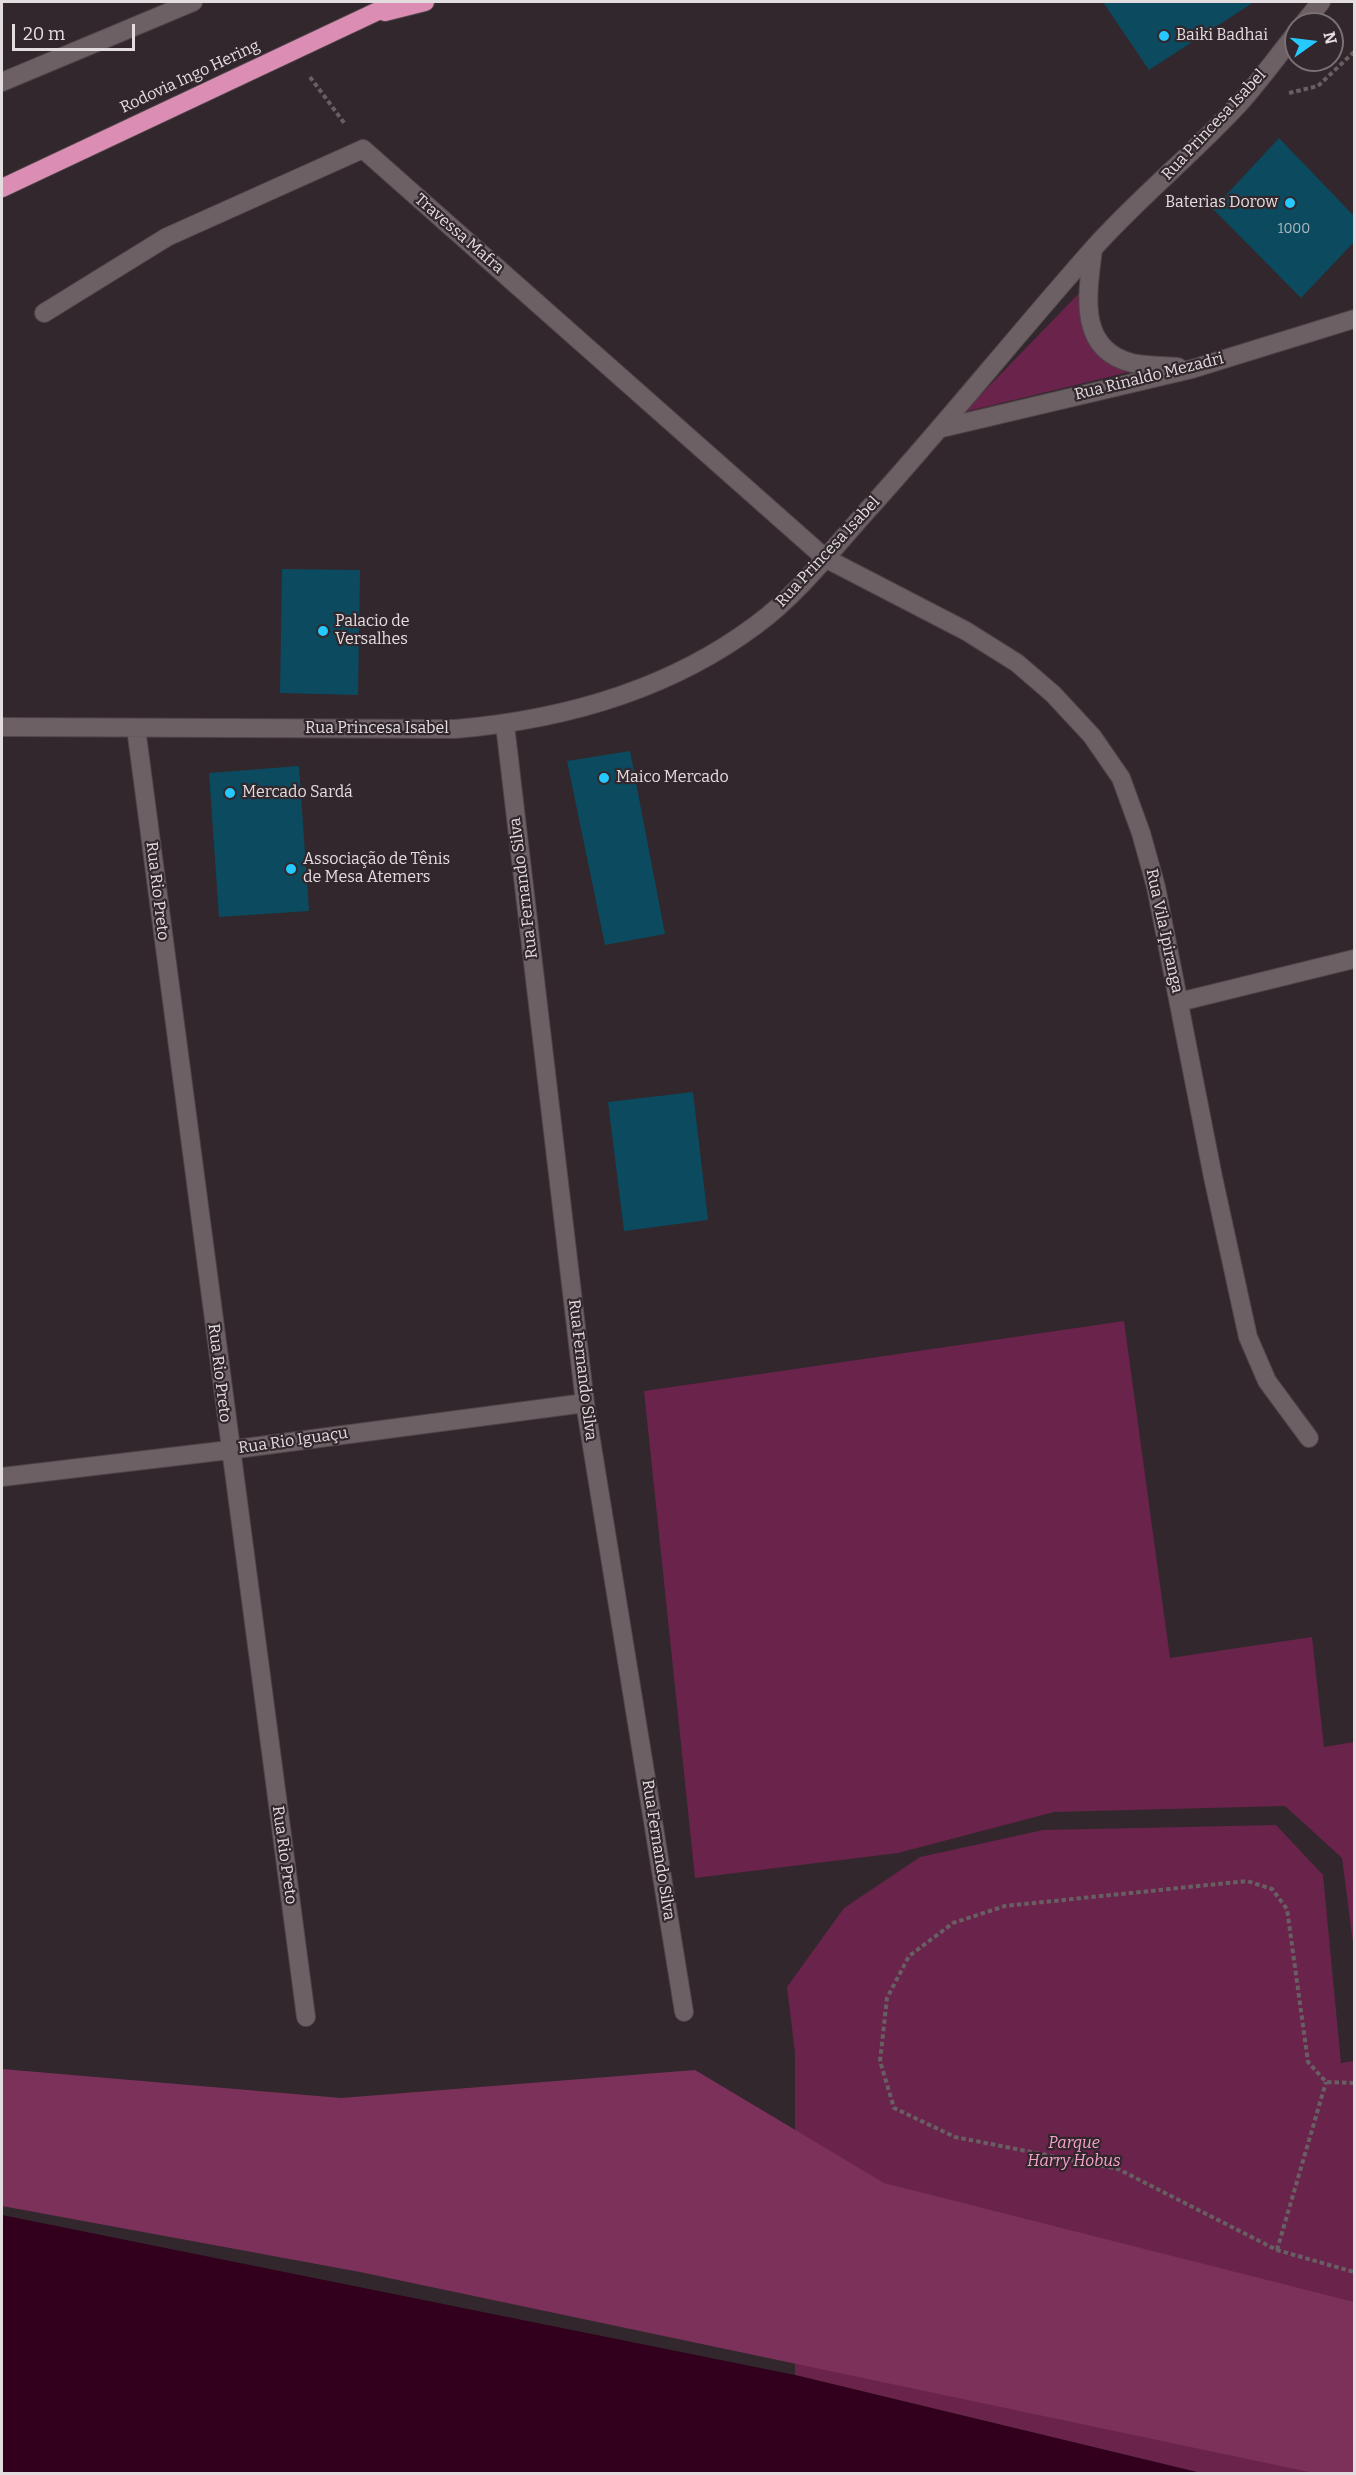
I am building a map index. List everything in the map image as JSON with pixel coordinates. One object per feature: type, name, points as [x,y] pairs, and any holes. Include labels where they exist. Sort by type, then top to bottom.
[{"type":"highway","name":"Rodovia Ingo Hering","points":[[2,188],[397,2]]},
{"type":"highway","points":[[363,17],[425,2]]},
{"type":"street","points":[[2,82],[193,2]]},
{"type":"street","name":"Rua Princesa Isabel","points":[[2,727],[455,729],[505,725],[563,714],[614,698],[682,668],[722,647],[756,625],[793,592],[825,558],[942,428],[1093,249],[1239,103],[1284,48]]},
{"type":"street","points":[[44,313],[167,237],[363,149]]},
{"type":"street","name":"Travessa Mafra","points":[[363,149],[825,558]]},
{"type":"street","points":[[1093,249],[1087,305],[1092,331],[1110,352],[1131,362],[1192,369]]},
{"type":"street","name":"Rua Rinaldo Mezadri","points":[[942,428],[1192,369],[1354,319]]},
{"type":"street","name":"Rua Vila Ipiranga","points":[[825,558],[966,631],[1017,663],[1053,693],[1092,736],[1121,778],[1142,833],[1156,887],[1212,1177],[1248,1337],[1267,1381],[1309,1438]]},
{"type":"street","name":"Rua Fernando Silva","points":[[505,725],[585,1403],[684,2012]]},
{"type":"street","name":"Rua Rio Preto","points":[[136,728],[229,1450],[306,2017]]},
{"type":"street","points":[[1179,1002],[1354,959]]},
{"type":"street","name":"Rua Rio Iguaçu","points":[[2,1477],[585,1403]]},
{"type":"path","points":[[291,50],[363,149]]},
{"type":"path","points":[[1239,103],[1318,86],[1354,52]]},
{"type":"path","points":[[1354,2083],[1326,2082],[1308,2062],[1287,1909],[1272,1889],[1247,1881],[1005,1906],[953,1923],[909,1956],[887,1998],[880,2061],[894,2108],[955,2137],[1118,2169],[1277,2250],[1354,2272]]},
{"type":"path","points":[[1277,2250],[1326,2082]]},
{"type":"green space","points":[[1087,285],[1090,333],[1142,369],[964,412]]},
{"type":"green space","points":[[1124,1321],[1170,1658],[1312,1637],[1324,1747],[1354,1742],[1354,1951],[1342,1858],[1285,1806],[1054,1812],[898,1853],[695,1878],[644,1391]]},
{"type":"green space","name":"Parque Harry Hobus","points":[[1276,1825],[1323,1875],[1341,2063],[1354,2061],[1354,2473],[1201,2473],[795,2375],[795,2053],[787,1987],[844,1908],[920,1857],[1043,1830]]},
{"type":"shaded area","points":[[2,2069],[341,2098],[695,2070],[884,2183],[1354,2302],[1354,2473],[1314,2473],[360,2272],[2,2206]]},
{"type":"shaded area","points":[[2,2215],[795,2375],[1201,2473],[2,2473]]},
{"type":"building","name":"Baiki Badhai","points":[[1103,2],[1254,2],[1149,70]]},
{"type":"building","points":[[1279,138],[1354,216],[1354,242],[1301,298],[1213,209]]},
{"type":"building","points":[[282,569],[360,570],[358,695],[280,693]]},
{"type":"building","points":[[630,751],[665,934],[605,945],[567,761]]},
{"type":"building","points":[[299,766],[309,911],[219,917],[209,773]]},
{"type":"building","points":[[693,1092],[708,1220],[624,1231],[608,1102]]},
{"type":"place","name":"Baiki Badhai","points":[[1164,36]]},
{"type":"place","name":"Baterias Dorow","points":[[1290,203]]},
{"type":"place","name":"Palacio de Versalhes","points":[[323,631]]},
{"type":"place","name":"Maico Mercado","points":[[604,778]]},
{"type":"place","name":"Mercado Sardá","points":[[230,793]]},
{"type":"place","name":"Associação de Tênis de Mesa Atemers","points":[[291,869]]}]
